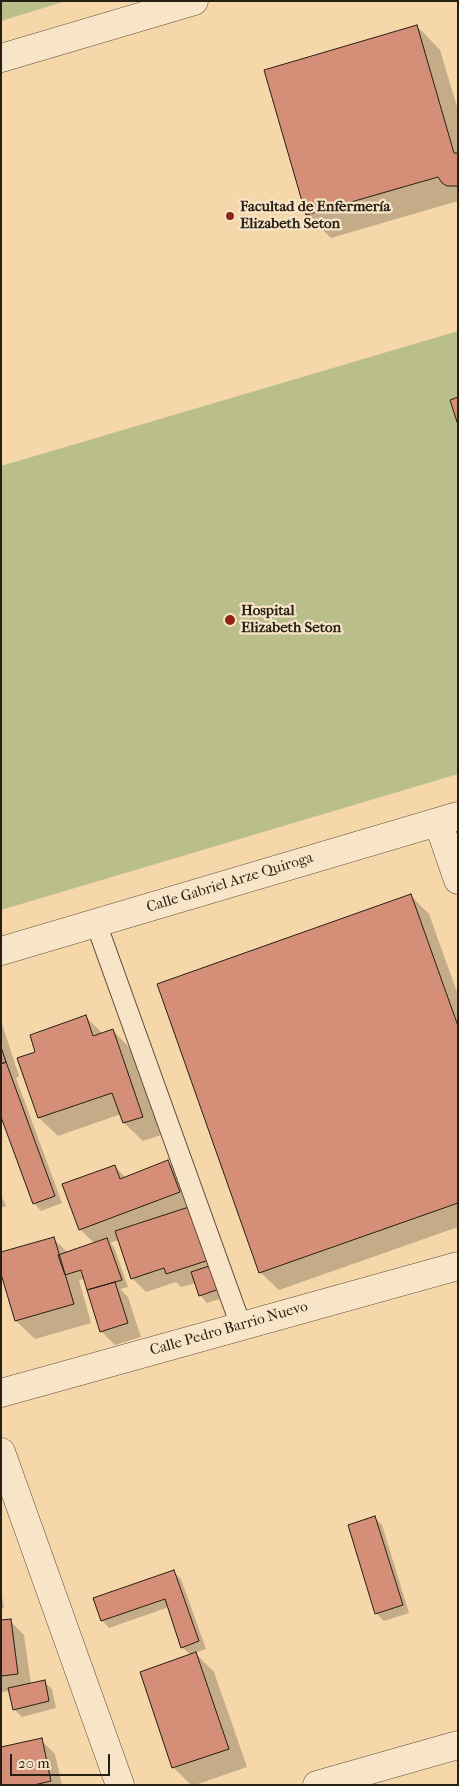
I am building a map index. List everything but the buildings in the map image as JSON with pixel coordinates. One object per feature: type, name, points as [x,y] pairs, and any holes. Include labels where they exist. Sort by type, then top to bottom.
[{"type":"street","points":[[1,58],[194,1]]},
{"type":"street","points":[[448,819],[458,880]]},
{"type":"street","name":"Calle Gabriel Arze Quiroga","points":[[1,951],[448,819]]},
{"type":"street","name":"Calle Pedro Barrio Nuevo","points":[[1,1393],[458,1266]]},
{"type":"street","points":[[1,1452],[120,1785]]},
{"type":"street","points":[[316,1785],[458,1744]]},
{"type":"lane","points":[[96,923],[241,1326]]},
{"type":"green space","points":[[1,1],[66,1],[1,21]]},
{"type":"green space","name":"Hospital Elizabeth Seton","points":[[458,331],[458,774],[1,910],[1,466]]},
{"type":"place","name":"Facultad de Enfermería Elizabeth Seton","points":[[230,216]]},
{"type":"place","name":"Hospital Elizabeth Seton","points":[[230,620]]}]
